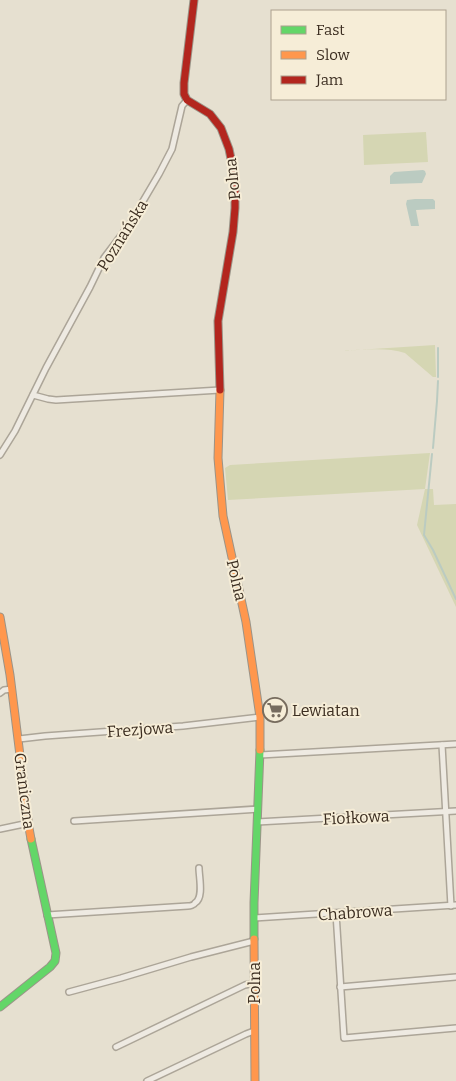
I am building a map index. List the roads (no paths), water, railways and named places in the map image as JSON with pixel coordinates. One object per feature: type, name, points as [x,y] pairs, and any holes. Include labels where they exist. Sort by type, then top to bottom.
[{"type":"street","name":"Poznańska","points":[[0,455],[15,431],[104,258],[129,225],[172,148],[182,106],[187,100],[184,96],[184,91],[194,0]]},
{"type":"street","name":"Polna","points":[[187,100],[210,114],[219,124],[229,149],[234,173],[234,224],[218,321],[220,390],[218,458],[221,502],[228,543],[246,622],[260,718],[254,918],[254,1081]]},
{"type":"street","points":[[32,395],[48,400],[56,400],[220,390]]},
{"type":"street","name":"Graniczna","points":[[0,617],[8,657],[29,823],[56,953],[53,964],[0,1007]]},
{"type":"street","points":[[0,693],[4,690],[12,689]]},
{"type":"street","name":"Frezjowa","points":[[19,739],[260,718]]},
{"type":"street","points":[[260,755],[456,744]]},
{"type":"street","points":[[442,745],[454,906]]},
{"type":"street","points":[[74,821],[258,809]]},
{"type":"street","name":"Fiołkowa","points":[[257,822],[456,811]]},
{"type":"street","points":[[0,829],[29,823]]},
{"type":"street","points":[[47,915],[193,905],[200,899],[199,868]]},
{"type":"street","name":"Chabrowa","points":[[254,918],[454,906]]},
{"type":"street","points":[[336,913],[344,1038],[456,1028]]},
{"type":"street","points":[[69,992],[254,941]]},
{"type":"street","points":[[340,987],[456,977]]},
{"type":"street","points":[[116,1047],[245,985],[254,983]]},
{"type":"street","points":[[146,1081],[254,1031]]},
{"type":"waterway","points":[[438,348],[438,377]]},
{"type":"waterway","points":[[433,448],[438,381]]},
{"type":"waterway","points":[[432,454],[424,535],[456,599]]},
{"type":"place","name":"Lewiatan","points":[[275,710]]}]
